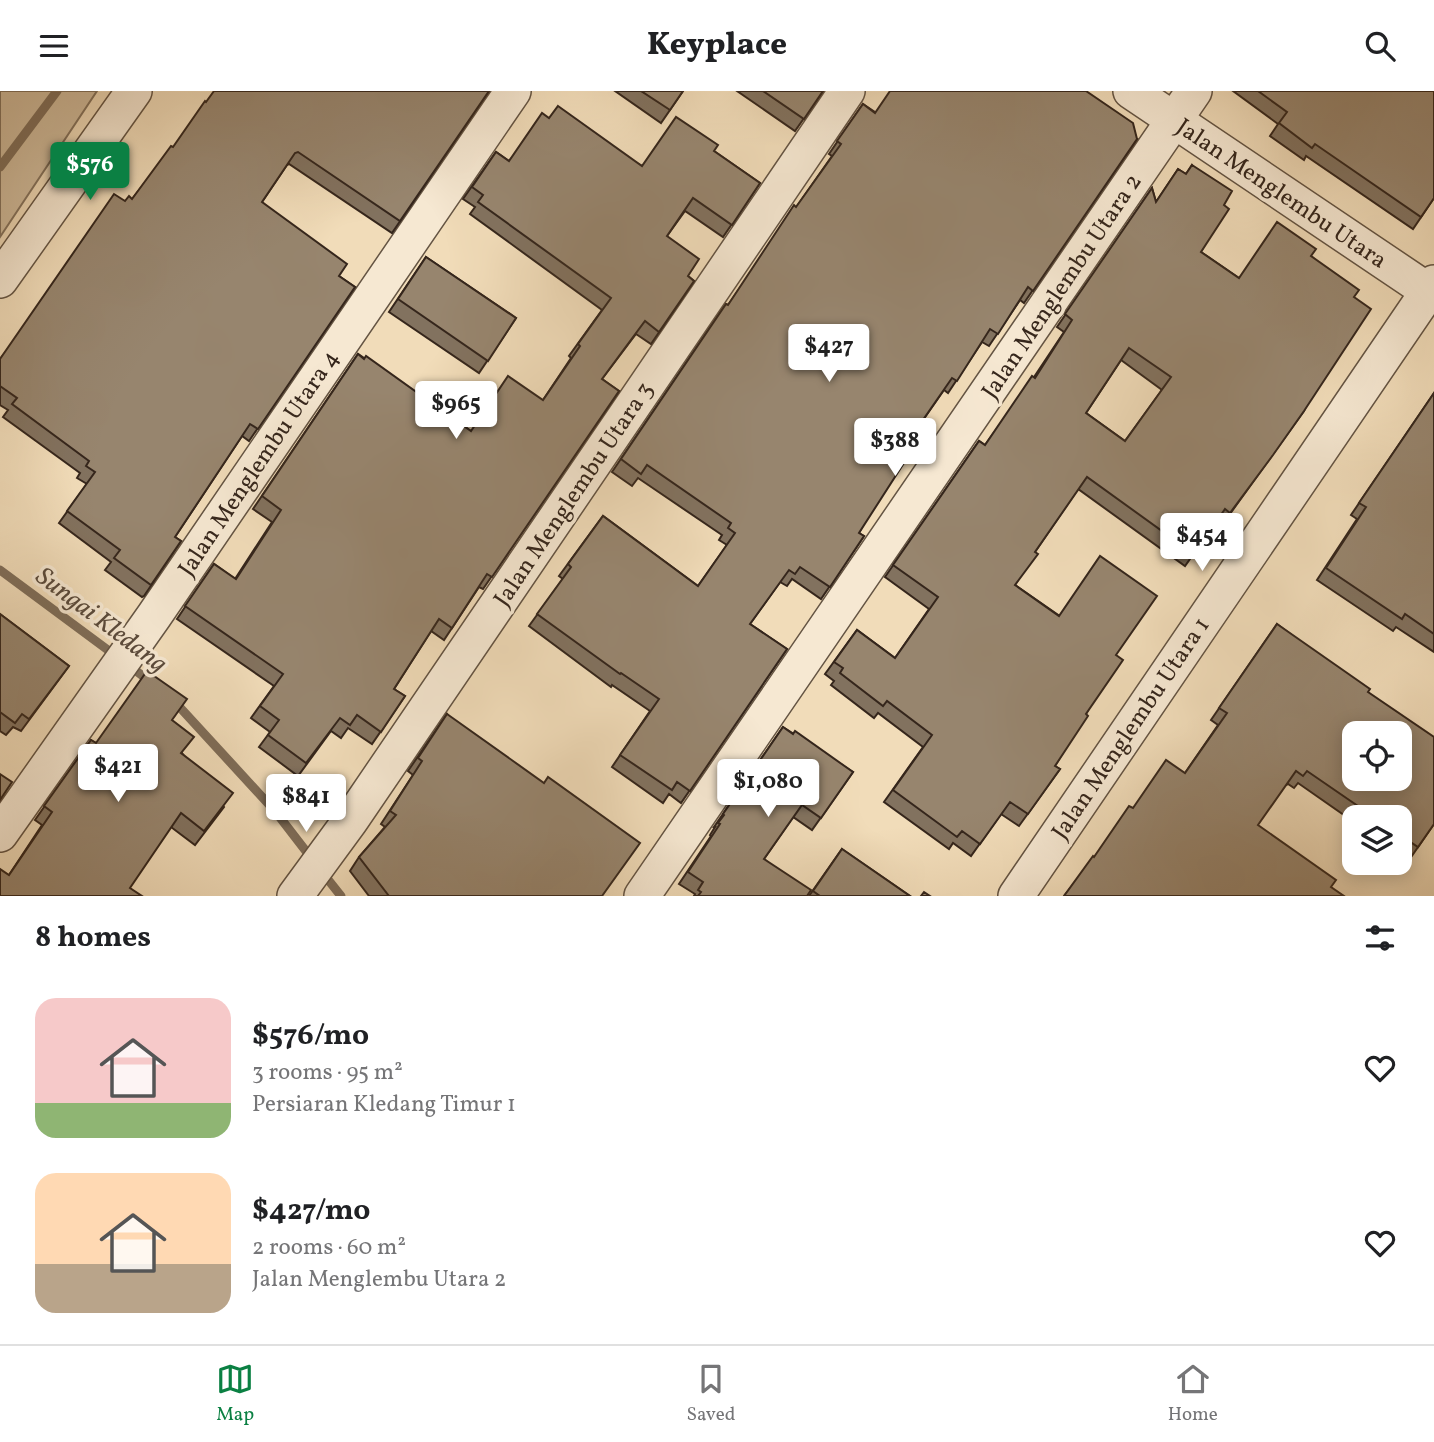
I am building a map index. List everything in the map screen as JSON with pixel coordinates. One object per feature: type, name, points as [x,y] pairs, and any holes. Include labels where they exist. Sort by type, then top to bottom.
[{"type":"street","points":[[0,280],[134,91]]},
{"type":"street","name":"Jalan Menglembu Utara 4","points":[[0,834],[154,616],[513,91]]},
{"type":"street","name":"Jalan Menglembu Utara 3","points":[[301,888],[350,821],[848,91]]},
{"type":"street","name":"Jalan Menglembu Utara","points":[[1131,91],[1432,290]]},
{"type":"street","name":"Jalan Menglembu Utara 2","points":[[642,896],[1194,91]]},
{"type":"street","name":"Jalan Menglembu Utara 1","points":[[1016,896],[1432,290]]},
{"type":"shaded area","points":[[0,91],[97,91],[0,237]]},
{"type":"building","points":[[214,91],[489,91],[400,221],[298,152],[295,153],[262,202],[347,264],[339,276],[355,287],[258,429],[250,424],[175,537],[181,541],[151,585],[114,558],[120,550],[67,511],[95,472],[86,466],[89,461],[12,404],[17,398],[0,386],[0,359],[114,194],[125,201],[129,196],[132,199]]},
{"type":"building","points":[[641,91],[683,91],[670,110]]},
{"type":"building","points":[[763,91],[823,91],[804,119]]},
{"type":"building","points":[[890,91],[1086,91],[1133,123],[1137,139],[1033,291],[1028,287],[998,334],[990,329],[957,381],[952,378],[907,443],[907,449],[911,452],[859,533],[864,536],[830,587],[800,567],[795,574],[789,570],[750,624],[787,649],[690,791],[677,782],[672,790],[620,755],[659,699],[537,614],[571,567],[568,564],[603,516],[698,586],[735,533],[728,528],[731,523],[647,465],[641,474],[621,459],[794,205],[796,207],[841,144],[837,141],[863,104],[875,113]]},
{"type":"building","points":[[1258,91],[1434,91],[1434,198],[1421,217],[1315,144],[1312,148],[1279,123],[1287,112]]},
{"type":"building","points":[[558,106],[642,166],[676,117],[718,145],[714,151],[760,183],[732,225],[693,198],[667,236],[699,259],[688,276],[694,281],[659,332],[645,321],[602,379],[619,391],[492,577],[487,574],[452,628],[439,619],[394,689],[405,696],[381,732],[357,715],[350,725],[340,718],[306,763],[268,735],[279,720],[260,706],[283,674],[185,606],[214,564],[236,579],[281,510],[262,496],[358,354],[364,359],[366,356],[471,431],[508,376],[543,400],[611,298],[478,202],[483,195],[472,187],[496,152],[509,161],[542,113],[549,118]]},
{"type":"building","points":[[1192,165],[1232,191],[1224,205],[1229,209],[1201,252],[1239,278],[1277,222],[1316,249],[1311,256],[1359,290],[1354,297],[1371,309],[1273,455],[1230,513],[1225,509],[1194,554],[1087,477],[1015,585],[1059,616],[1100,556],[1157,596],[1116,655],[1123,660],[1055,766],[1060,769],[1028,814],[1010,802],[980,844],[962,831],[957,837],[893,790],[932,735],[887,701],[883,706],[840,673],[843,668],[834,662],[857,630],[895,658],[938,597],[893,565],[979,441],[985,445],[1032,376],[1035,378],[1072,320],[1065,314],[1152,188],[1156,202],[1178,169],[1186,174]],"holes":[[[1129,348],[1171,377],[1125,441],[1086,413]]]},
{"type":"building","points":[[426,257],[516,318],[488,361],[398,299]]},
{"type":"building","points":[[1434,393],[1434,634],[1405,614],[1402,619],[1326,568],[1366,507],[1359,503]]},
{"type":"building","points":[[0,614],[69,666],[29,719],[22,714],[15,723],[0,712]]},
{"type":"building","points":[[1277,624],[1411,721],[1342,721],[1342,791],[1412,791],[1412,722],[1434,737],[1434,824],[1418,847],[1412,843],[1412,805],[1357,805],[1307,771],[1303,776],[1296,771],[1258,825],[1336,880],[1331,887],[1344,896],[1064,896],[1129,806],[1133,808],[1166,760],[1185,773],[1227,713],[1219,708]]},
{"type":"building","points":[[147,671],[187,699],[172,720],[194,737],[181,753],[233,793],[204,831],[181,813],[130,888],[142,896],[0,896],[0,869],[9,875],[52,812],[44,806],[91,740],[96,743]]},
{"type":"building","points":[[447,714],[544,783],[548,777],[640,843],[602,896],[389,896],[359,857],[396,815],[390,811],[422,761],[418,758]]},
{"type":"building","points":[[783,727],[793,734],[795,731],[853,772],[821,818],[802,805],[764,859],[811,890],[807,896],[698,896],[703,882],[688,872],[720,824],[718,823],[723,814]]},
{"type":"building","points":[[0,774],[12,782],[0,800]]},
{"type":"building","points":[[842,849],[910,896],[820,896],[813,891]]},
{"type":"waterway","name":"Sungai Kledang","points":[[0,167],[57,91]]},
{"type":"waterway","name":"Sungai Kledang","points":[[0,570],[116,656]]},
{"type":"waterway","name":"Sungai Kledang","points":[[127,664],[152,683]]},
{"type":"waterway","name":"Sungai Kledang","points":[[174,701],[275,811],[312,859]]},
{"type":"waterway","name":"Sungai Kledang","points":[[322,872],[341,896]]}]
